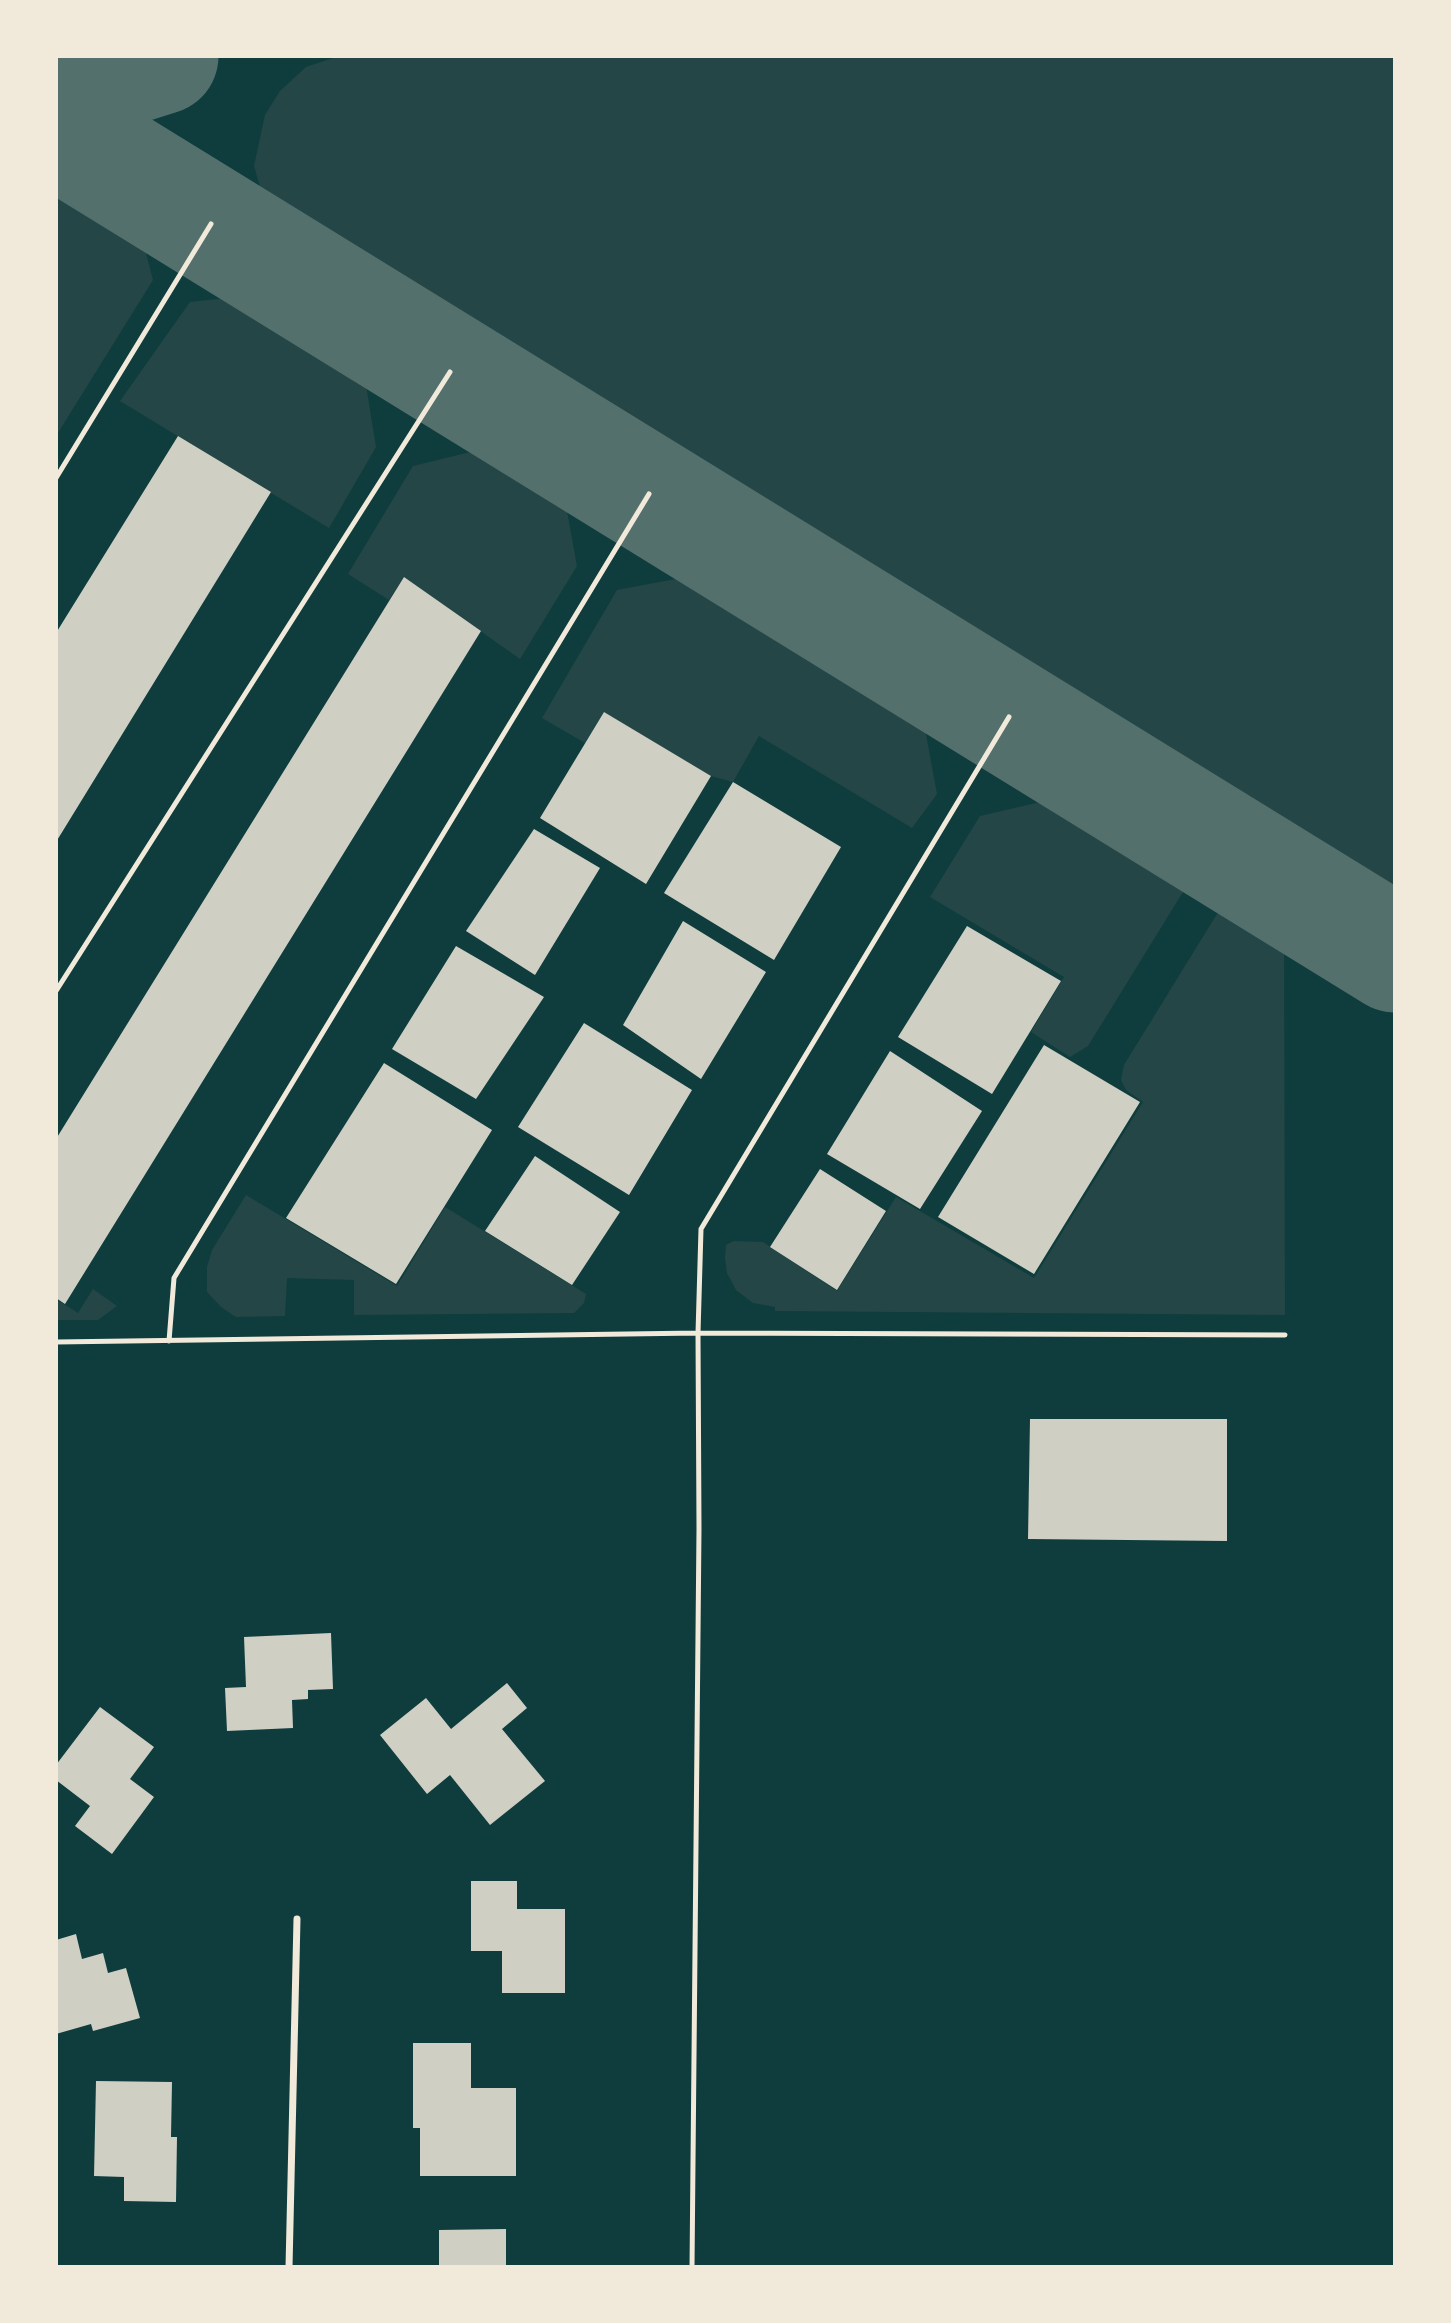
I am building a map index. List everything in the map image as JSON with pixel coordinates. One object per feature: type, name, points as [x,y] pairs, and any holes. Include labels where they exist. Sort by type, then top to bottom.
[{"type":"street","points":[[289,2267],[297,1919]]},
{"type":"lane","points":[[56,478],[211,225]]},
{"type":"lane","points":[[56,992],[450,372]]},
{"type":"lane","points":[[169,1341],[174,1278],[649,494]]},
{"type":"lane","points":[[692,2267],[701,1229],[1009,717]]},
{"type":"lane","points":[[56,1342],[698,1334],[1285,1335]]},
{"type":"shaded area","points":[[339,56],[1395,56],[1395,914],[287,225],[265,204],[254,166],[265,115],[280,91],[306,67]]},
{"type":"shaded area","points":[[56,189],[140,230],[153,280],[56,436]]},
{"type":"shaded area","points":[[245,296],[363,367],[376,447],[329,528],[120,401],[190,302]]},
{"type":"shaded area","points":[[491,447],[563,489],[577,566],[520,659],[404,577],[389,600],[348,574],[413,466]]},
{"type":"shaded area","points":[[697,575],[923,718],[937,794],[912,828],[759,736],[733,782],[711,776],[604,712],[585,743],[542,718],[617,590]]},
{"type":"shaded area","points":[[1058,798],[1183,875],[1183,892],[1088,1046],[1070,1057],[1031,1032],[1064,977],[930,897],[980,816]]},
{"type":"shaded area","points":[[1232,905],[1284,937],[1285,1315],[775,1311],[775,1307],[753,1303],[736,1290],[727,1273],[725,1258],[726,1245],[734,1241],[763,1242],[837,1291],[896,1197],[1034,1278],[1143,1102],[1126,1090],[1121,1080],[1124,1065],[1217,914]]},
{"type":"shaded area","points":[[246,1195],[397,1286],[445,1207],[586,1294],[584,1303],[574,1313],[354,1315],[354,1280],[287,1278],[285,1316],[236,1317],[221,1307],[207,1292],[207,1267],[212,1250]]},
{"type":"shaded area","points":[[93,1289],[117,1306],[98,1320],[56,1320],[56,1299],[78,1313]]},
{"type":"building","points":[[178,436],[271,492],[56,842],[56,633]]},
{"type":"building","points":[[404,577],[481,631],[65,1304],[56,1298],[56,1139]]},
{"type":"building","points":[[604,712],[711,776],[646,884],[540,818]]},
{"type":"building","points":[[733,782],[841,847],[774,960],[664,893]]},
{"type":"building","points":[[534,829],[600,868],[535,975],[466,931]]},
{"type":"building","points":[[683,921],[766,972],[701,1079],[623,1025]]},
{"type":"building","points":[[967,926],[1061,981],[992,1094],[898,1037]]},
{"type":"building","points":[[456,946],[544,997],[476,1099],[392,1049]]},
{"type":"building","points":[[584,1023],[692,1090],[629,1195],[518,1127]]},
{"type":"building","points":[[1044,1045],[1140,1102],[1034,1274],[938,1217]]},
{"type":"building","points":[[890,1051],[982,1111],[920,1209],[827,1154]]},
{"type":"building","points":[[384,1063],[492,1130],[396,1284],[286,1218]]},
{"type":"building","points":[[535,1156],[620,1212],[572,1285],[485,1231]]},
{"type":"building","points":[[820,1169],[886,1211],[837,1290],[770,1247]]},
{"type":"building","points":[[1030,1419],[1227,1419],[1227,1541],[1028,1539]]},
{"type":"building","points":[[331,1633],[333,1689],[308,1690],[308,1699],[292,1700],[293,1728],[227,1731],[225,1688],[246,1687],[244,1637]]},
{"type":"building","points":[[507,1683],[527,1708],[502,1729],[545,1781],[490,1825],[450,1775],[427,1794],[380,1735],[426,1698],[451,1729]]},
{"type":"building","points":[[100,1707],[154,1747],[130,1779],[154,1797],[112,1854],[75,1826],[90,1806],[56,1780],[56,1765]]},
{"type":"building","points":[[471,1881],[517,1881],[517,1909],[565,1909],[565,1993],[502,1993],[502,1951],[471,1951]]},
{"type":"building","points":[[76,1934],[82,1959],[103,1953],[108,1973],[126,1968],[140,2018],[93,2031],[91,2024],[56,2034],[56,1940]]},
{"type":"building","points":[[413,2043],[471,2043],[471,2088],[516,2088],[516,2176],[420,2176],[420,2128],[413,2128]]},
{"type":"building","points":[[96,2081],[172,2082],[171,2137],[177,2137],[176,2202],[124,2201],[124,2177],[94,2176]]},
{"type":"building","points":[[506,2229],[506,2267],[439,2267],[439,2230]]},
{"type":"taxiway","points":[[56,89],[160,56]]},
{"type":"taxiway","points":[[56,129],[1395,954]]}]
